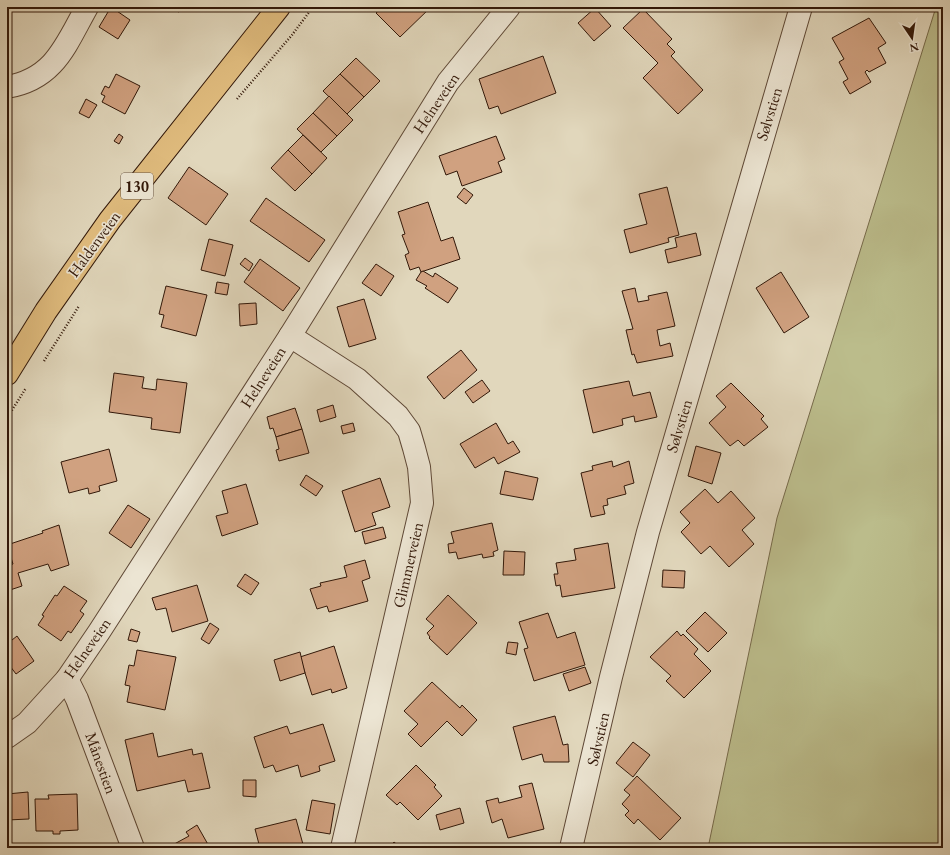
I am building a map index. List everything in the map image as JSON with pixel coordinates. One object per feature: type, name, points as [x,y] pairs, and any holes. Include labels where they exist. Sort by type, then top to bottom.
[{"type":"main road","name":"Haldenveien","points":[[7,374],[46,311],[110,220],[279,7]]},
{"type":"street","points":[[7,87],[26,82],[42,74],[58,59],[87,7]]},
{"type":"street","name":"Helneveien","points":[[7,737],[27,723],[67,679],[99,632],[290,336],[448,82],[509,7]]},
{"type":"street","name":"Sølvstien","points":[[571,848],[611,677],[648,532],[801,7]]},
{"type":"street","name":"Glimmerveien","points":[[290,336],[357,378],[398,416],[409,431],[419,466],[422,503],[342,848]]},
{"type":"street","name":"Månestien","points":[[67,679],[77,699],[133,848]]},
{"type":"path","points":[[236,100],[314,7]]},
{"type":"path","points":[[42,364],[80,305]]},
{"type":"path","points":[[7,418],[29,384]]},
{"type":"green space","points":[[936,7],[943,7],[943,848],[708,848],[777,518]]},
{"type":"building","points":[[111,7],[130,20],[118,39],[99,27]]},
{"type":"building","points":[[167,7],[182,7],[179,12]]},
{"type":"building","points":[[383,7],[431,7],[400,37],[376,13]]},
{"type":"building","points":[[595,8],[611,26],[594,41],[578,23]]},
{"type":"building","points":[[643,9],[672,39],[667,44],[675,52],[671,56],[703,90],[678,114],[643,78],[658,63],[623,28]]},
{"type":"building","points":[[869,18],[886,43],[878,48],[886,63],[869,72],[867,70],[865,72],[871,82],[850,94],[843,82],[848,79],[839,62],[844,59],[832,38]]},
{"type":"building","points":[[543,56],[556,93],[501,114],[498,106],[489,109],[479,79]]},
{"type":"building","points":[[356,58],[380,81],[364,97],[340,74]]},
{"type":"building","points":[[116,74],[140,86],[125,114],[102,102],[105,96],[101,94],[105,86],[109,88]]},
{"type":"building","points":[[340,74],[364,97],[347,114],[323,91]]},
{"type":"building","points":[[329,96],[353,120],[337,136],[313,113]]},
{"type":"building","points":[[86,99],[97,105],[89,118],[79,113]]},
{"type":"building","points":[[313,113],[337,136],[321,152],[297,129]]},
{"type":"building","points":[[119,134],[123,137],[119,144],[114,141]]},
{"type":"building","points":[[303,135],[327,158],[312,174],[288,150]]},
{"type":"building","points":[[496,136],[505,159],[498,162],[502,172],[462,186],[457,171],[446,175],[439,156]]},
{"type":"building","points":[[288,150],[312,174],[295,191],[271,168]]},
{"type":"building","points":[[189,167],[228,194],[206,225],[168,198]]},
{"type":"building","points":[[667,187],[679,235],[668,238],[669,242],[630,253],[624,230],[647,224],[639,194]]},
{"type":"building","points":[[464,188],[473,195],[466,204],[457,197]]},
{"type":"building","points":[[266,198],[325,240],[309,262],[250,221]]},
{"type":"building","points":[[428,202],[441,241],[453,237],[460,259],[421,272],[419,267],[410,270],[405,255],[409,253],[402,235],[405,234],[398,212]]},
{"type":"building","points":[[696,233],[701,255],[668,263],[665,250],[677,247],[675,238]]},
{"type":"building","points":[[209,239],[233,245],[225,276],[201,270]]},
{"type":"building","points":[[245,258],[253,264],[249,271],[240,264]]},
{"type":"building","points":[[260,259],[300,288],[283,311],[244,282]]},
{"type":"building","points":[[376,264],[394,276],[381,296],[362,283]]},
{"type":"building","points":[[423,271],[433,277],[435,273],[458,288],[448,303],[425,288],[427,286],[416,280]]},
{"type":"building","points":[[781,272],[809,317],[784,333],[756,288]]},
{"type":"building","points":[[217,282],[229,284],[227,295],[215,293]]},
{"type":"building","points":[[166,286],[207,295],[196,336],[161,327],[164,315],[159,314]]},
{"type":"building","points":[[635,288],[638,302],[649,300],[648,296],[667,292],[675,326],[657,330],[660,346],[670,343],[673,356],[637,363],[634,354],[632,355],[626,330],[633,329],[622,291]]},
{"type":"building","points":[[364,299],[376,339],[349,347],[337,307]]},
{"type":"building","points":[[256,303],[257,324],[240,326],[239,304]]},
{"type":"building","points":[[461,350],[477,370],[444,399],[427,377]]},
{"type":"building","points":[[114,373],[144,377],[142,388],[156,390],[157,379],[187,383],[180,433],[151,429],[152,418],[109,412]]},
{"type":"building","points":[[482,380],[490,391],[473,403],[465,392]]},
{"type":"building","points":[[629,381],[633,396],[650,392],[657,417],[635,422],[634,416],[622,419],[623,425],[593,433],[583,390]]},
{"type":"building","points":[[731,383],[764,416],[761,419],[768,427],[744,446],[738,440],[730,446],[709,423],[726,407],[716,396]]},
{"type":"building","points":[[333,405],[336,417],[320,422],[317,410]]},
{"type":"building","points":[[295,408],[302,429],[276,437],[273,428],[270,429],[267,417]]},
{"type":"building","points":[[353,423],[355,431],[343,434],[341,426]]},
{"type":"building","points":[[496,423],[508,444],[513,441],[520,452],[498,464],[494,457],[475,468],[460,444]]},
{"type":"building","points":[[302,429],[309,453],[279,461],[276,450],[279,449],[276,437]]},
{"type":"building","points":[[696,446],[721,453],[712,484],[688,476]]},
{"type":"building","points":[[109,449],[117,481],[99,486],[100,491],[89,494],[88,488],[69,493],[61,462]]},
{"type":"building","points":[[612,461],[613,467],[629,461],[634,483],[624,486],[626,494],[607,499],[608,505],[603,506],[605,514],[591,517],[581,473],[593,470],[592,466]]},
{"type":"building","points":[[505,471],[538,478],[533,500],[500,494]]},
{"type":"building","points":[[306,475],[323,486],[316,496],[300,485]]},
{"type":"building","points":[[380,478],[390,507],[372,513],[376,525],[355,532],[342,491]]},
{"type":"building","points":[[246,484],[258,524],[222,536],[216,516],[228,513],[222,491]]},
{"type":"building","points":[[705,489],[718,503],[731,491],[755,518],[742,530],[754,544],[729,567],[710,546],[701,554],[681,532],[690,523],[680,512]]},
{"type":"building","points":[[128,505],[150,519],[131,548],[109,533]]},
{"type":"building","points":[[492,523],[498,550],[493,552],[494,556],[483,558],[482,554],[458,559],[456,552],[449,553],[448,544],[454,543],[451,532]]},
{"type":"building","points":[[59,525],[69,565],[51,571],[48,564],[18,573],[22,586],[7,591],[7,566],[13,564],[7,545],[43,533],[42,531]]},
{"type":"building","points":[[383,527],[386,538],[365,544],[362,532]]},
{"type":"building","points":[[608,543],[615,588],[562,597],[560,585],[556,586],[554,574],[558,574],[556,563],[576,560],[574,549]]},
{"type":"building","points":[[504,551],[525,552],[524,575],[503,575]]},
{"type":"building","points":[[365,560],[370,578],[362,581],[368,601],[329,612],[327,606],[317,609],[310,589],[321,586],[320,583],[347,577],[344,566]]},
{"type":"building","points":[[663,570],[685,571],[684,588],[662,587]]},
{"type":"building","points":[[245,574],[259,583],[251,595],[237,586]]},
{"type":"building","points":[[197,585],[208,621],[172,632],[166,608],[156,610],[152,598]]},
{"type":"building","points":[[64,586],[87,601],[80,611],[84,614],[71,633],[68,631],[61,641],[38,625],[44,616],[42,615],[55,595],[57,596]]},
{"type":"building","points":[[448,595],[477,623],[447,655],[429,638],[430,637],[427,633],[434,626],[426,619]]},
{"type":"building","points":[[705,612],[727,633],[708,652],[686,631]]},
{"type":"building","points":[[548,613],[557,638],[575,632],[585,665],[534,681],[524,649],[528,648],[519,622]]},
{"type":"building","points":[[210,623],[219,629],[209,644],[201,639]]},
{"type":"building","points":[[131,629],[140,632],[137,642],[128,640]]},
{"type":"building","points":[[677,631],[681,636],[683,634],[698,649],[694,654],[711,671],[684,698],[666,681],[671,676],[650,657]]},
{"type":"building","points":[[17,636],[34,661],[16,674],[7,662],[7,644]]},
{"type":"building","points":[[508,642],[518,643],[516,655],[506,653]]},
{"type":"building","points":[[334,646],[347,688],[332,693],[331,689],[312,695],[300,657]]},
{"type":"building","points":[[137,650],[176,657],[165,710],[127,702],[130,686],[125,685],[129,665],[134,666]]},
{"type":"building","points":[[300,652],[305,673],[280,681],[274,660]]},
{"type":"building","points":[[585,667],[591,683],[569,691],[563,674]]},
{"type":"building","points":[[432,682],[460,708],[462,705],[477,720],[462,736],[447,721],[421,747],[408,734],[418,724],[404,711]]},
{"type":"building","points":[[555,716],[563,745],[568,744],[569,762],[544,762],[542,754],[522,760],[513,727]]},
{"type":"building","points":[[323,724],[335,761],[319,766],[320,771],[301,777],[298,765],[276,772],[273,765],[264,768],[254,737],[287,726],[290,734]]},
{"type":"building","points":[[153,733],[158,757],[192,749],[193,755],[202,753],[210,788],[188,792],[185,780],[137,791],[125,740]]},
{"type":"building","points":[[633,742],[650,755],[633,777],[616,763]]},
{"type":"building","points":[[416,765],[436,785],[434,787],[442,796],[418,820],[400,802],[397,805],[386,795]]},
{"type":"building","points":[[637,776],[681,818],[660,840],[638,819],[634,824],[625,815],[629,811],[622,804],[630,795],[624,790]]},
{"type":"building","points":[[243,780],[256,780],[256,797],[243,796]]},
{"type":"building","points":[[532,783],[544,829],[508,838],[502,819],[492,823],[486,801],[498,798],[499,803],[522,797],[519,786]]},
{"type":"building","points":[[28,792],[29,819],[7,820],[7,794]]},
{"type":"building","points":[[77,794],[78,830],[60,831],[60,834],[53,834],[53,831],[36,831],[35,799],[49,799],[48,795]]},
{"type":"building","points":[[312,800],[335,804],[330,834],[306,830]]},
{"type":"building","points":[[460,808],[464,823],[440,830],[436,815]]},
{"type":"building","points":[[296,819],[304,848],[272,848],[271,846],[260,848],[255,829]]},
{"type":"building","points":[[197,825],[210,848],[167,848],[189,836],[186,832]]},
{"type":"building","points":[[394,842],[401,848],[388,848]]}]
